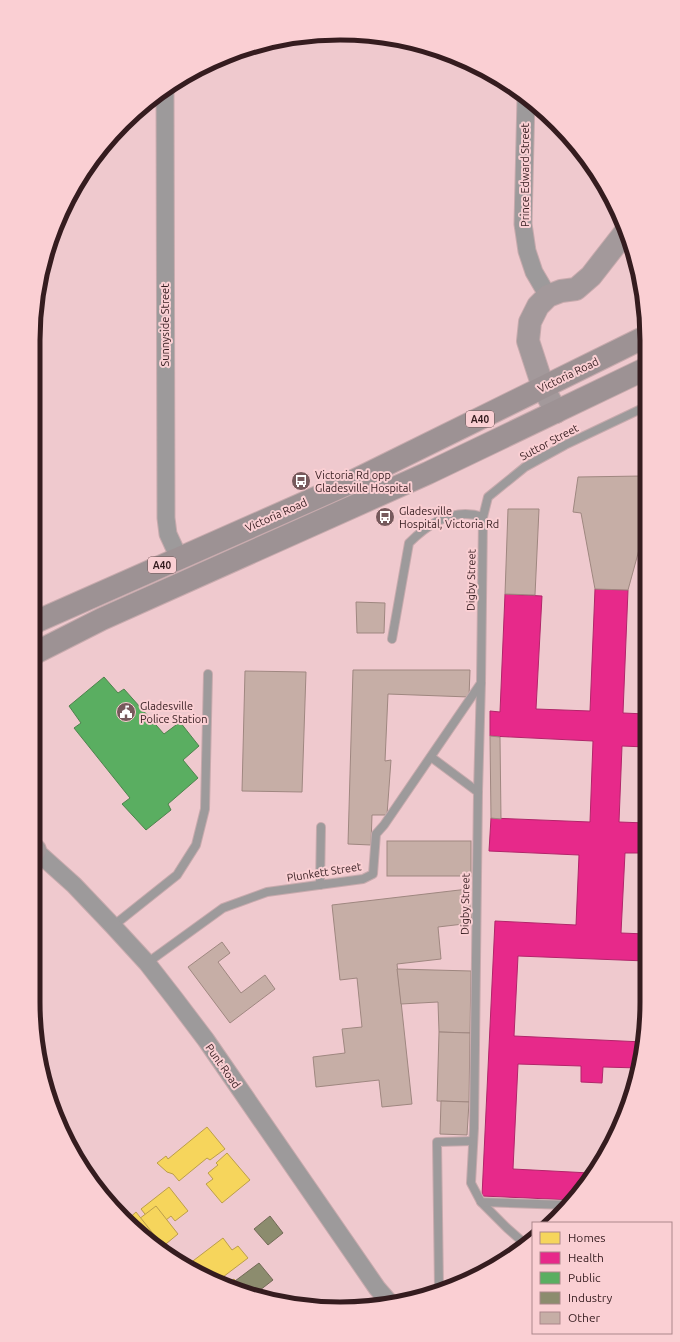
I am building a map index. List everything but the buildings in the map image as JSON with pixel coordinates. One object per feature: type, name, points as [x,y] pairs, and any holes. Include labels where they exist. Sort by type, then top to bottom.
[{"type":"highway","name":"Victoria Road","points":[[40,620],[345,485],[640,339]]},
{"type":"highway","name":"A40","points":[[40,650],[102,619],[428,474],[640,371]]},
{"type":"street","name":"Sunnyside Street","points":[[165,96],[166,511],[168,534],[179,558]]},
{"type":"street","name":"Prince Edward Street","points":[[526,104],[523,224],[527,251],[534,272],[548,296]]},
{"type":"street","points":[[556,412],[543,387],[528,341],[530,322],[538,306],[548,296],[561,291],[576,289],[591,276],[621,237]]},
{"type":"street","name":"Punt Road","points":[[40,855],[74,885],[113,926],[147,963],[175,998],[206,1040],[377,1288],[386,1298]]},
{"type":"lane","name":"Suttor Street","points":[[483,517],[488,497],[525,467],[565,445],[640,409]]},
{"type":"lane","points":[[392,639],[408,543],[417,534],[434,523],[454,514],[473,514],[483,517]]},
{"type":"lane","name":"Digby Street","points":[[483,517],[473,1140],[471,1183],[482,1202],[522,1241]]},
{"type":"lane","points":[[113,926],[177,875],[196,846],[205,809],[208,674]]},
{"type":"lane","name":"Plunkett Street","points":[[147,963],[222,908],[267,892],[363,879],[373,874],[376,834],[384,825],[431,757],[481,682]]},
{"type":"lane","points":[[431,757],[478,792]]},
{"type":"lane","points":[[320,885],[321,827]]},
{"type":"lane","points":[[439,1285],[438,1142],[473,1140]]},
{"type":"lane","points":[[482,1202],[561,1205]]},
{"type":"place","name":"Victoria Rd opp Gladesville Hospital","points":[[301,481]]},
{"type":"place","name":"Gladesville Hospital, Victoria Rd","points":[[385,517]]},
{"type":"place","name":"Gladesville Police Station","points":[[126,712]]}]
